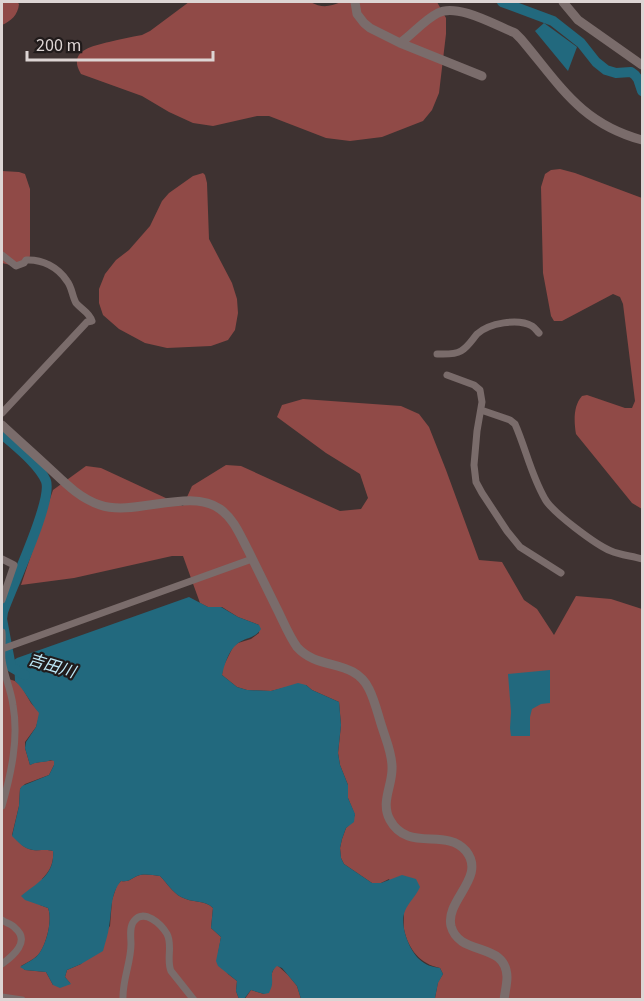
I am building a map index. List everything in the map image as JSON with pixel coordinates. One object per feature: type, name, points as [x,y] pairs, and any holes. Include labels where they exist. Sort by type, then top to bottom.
[{"type":"street","points":[[355,2],[357,14],[370,28],[400,43],[482,75]]},
{"type":"street","points":[[563,2],[578,20],[642,65]]},
{"type":"street","points":[[400,43],[439,12],[447,9],[463,11],[515,33],[577,105],[601,124],[642,140]]},
{"type":"street","points":[[2,255],[15,266],[26,260],[34,259],[49,264],[67,280],[75,300],[90,314],[92,321],[87,322],[2,413]]},
{"type":"street","points":[[437,354],[462,351],[479,332],[500,323],[520,323],[532,326],[539,333]]},
{"type":"street","points":[[447,375],[474,385],[480,390],[482,402],[477,431],[474,475],[482,493],[520,547],[561,573]]},
{"type":"street","points":[[481,410],[515,424],[536,481],[546,501],[557,512],[594,542],[611,551],[642,559]]},
{"type":"street","points":[[2,425],[79,494],[100,505],[119,507],[195,501],[215,506],[226,514],[234,524],[291,638],[313,660],[355,672],[369,689],[391,757],[392,777],[386,797],[390,821],[409,837],[454,842],[466,850],[471,863],[471,874],[452,913],[451,926],[454,934],[461,941],[492,953],[504,963],[507,976],[504,999]]},
{"type":"street","points":[[2,559],[14,565],[2,600]]},
{"type":"street","points":[[2,649],[252,559]]},
{"type":"street","points":[[2,632],[3,661],[13,705],[15,731],[13,762],[2,806]]},
{"type":"street","points":[[123,999],[131,949],[131,926],[134,920],[142,916],[151,918],[167,934],[169,967],[194,999]]},
{"type":"street","points":[[2,920],[16,928],[22,941],[19,950],[2,964]]},
{"type":"street","points":[[2,997],[22,999]]},
{"type":"shaded area","points":[[2,2],[19,4],[13,17],[2,25]]},
{"type":"shaded area","points":[[189,2],[310,2],[325,6],[341,2],[437,2],[446,18],[439,93],[432,110],[423,121],[382,137],[350,141],[326,138],[269,116],[257,116],[213,126],[193,123],[142,96],[81,74],[77,60],[83,51],[142,35]]},
{"type":"shaded area","points":[[560,169],[642,198],[642,509],[632,503],[576,434],[576,409],[582,396],[587,395],[625,408],[632,408],[635,401],[623,304],[620,297],[613,294],[562,321],[554,321],[551,316],[543,273],[541,187],[545,174],[551,170]]},
{"type":"shaded area","points":[[2,171],[25,174],[30,189],[30,255],[29,261],[19,265],[2,263]]},
{"type":"shaded area","points":[[203,173],[207,183],[209,239],[232,283],[237,299],[238,313],[235,330],[228,340],[211,346],[167,348],[145,343],[119,329],[103,315],[99,303],[99,289],[105,274],[116,260],[129,250],[150,226],[162,201],[169,193],[193,176]]},
{"type":"shaded area","points":[[303,399],[401,406],[419,414],[429,427],[479,560],[502,562],[524,600],[537,609],[554,635],[576,596],[611,599],[642,609],[642,999],[437,1000],[435,998],[438,982],[443,974],[440,968],[421,959],[408,943],[404,929],[403,910],[389,879],[381,883],[372,883],[344,864],[341,858],[342,839],[355,815],[348,798],[348,785],[338,753],[341,725],[339,702],[306,685],[295,685],[271,691],[247,690],[237,687],[222,675],[223,667],[233,647],[259,633],[259,625],[238,617],[222,607],[208,607],[200,603],[183,556],[172,556],[74,578],[21,585],[53,490],[86,466],[101,468],[183,506],[192,486],[226,465],[241,466],[340,511],[361,509],[368,498],[360,474],[326,453],[277,417],[282,405]]},
{"type":"shaded area","points":[[2,677],[15,681],[21,686],[40,713],[36,727],[25,742],[30,765],[54,760],[49,775],[25,784],[20,789],[19,806],[12,835],[27,848],[53,851],[51,867],[42,879],[40,905],[48,908],[50,919],[48,933],[38,955],[21,966],[25,970],[46,972],[53,985],[70,983],[65,977],[67,970],[81,964],[110,926],[112,900],[117,885],[121,881],[148,874],[160,876],[181,897],[210,905],[213,908],[211,928],[221,937],[218,954],[228,974],[237,981],[236,991],[239,999],[2,1000]]},
{"type":"shaded area","points":[[277,965],[297,986],[301,999],[244,1000],[251,990],[264,994],[272,984],[272,974]]},
{"type":"water","points":[[544,23],[577,47],[568,71],[535,31]]},
{"type":"water","points":[[189,597],[208,607],[221,607],[259,625],[261,629],[259,632],[237,644],[226,662],[222,675],[237,687],[247,690],[271,691],[298,683],[339,702],[341,725],[338,753],[348,785],[348,798],[355,814],[354,822],[346,828],[342,839],[341,858],[344,864],[372,883],[381,883],[402,875],[416,879],[420,887],[403,916],[404,930],[415,955],[426,964],[440,968],[443,974],[438,983],[435,998],[437,999],[301,999],[297,986],[282,968],[277,966],[272,973],[269,993],[264,994],[251,990],[244,999],[239,999],[236,991],[237,981],[218,966],[216,961],[221,937],[211,928],[213,908],[210,905],[181,897],[160,876],[148,874],[121,881],[117,886],[103,951],[67,970],[65,977],[71,984],[60,988],[53,985],[46,972],[25,970],[20,967],[40,952],[48,933],[50,919],[48,908],[25,900],[21,896],[44,878],[51,866],[53,851],[30,849],[21,845],[12,836],[19,806],[20,789],[22,786],[49,775],[54,761],[30,765],[25,748],[26,742],[36,727],[39,713],[15,681],[14,660]]},
{"type":"water","points":[[550,670],[550,703],[541,704],[532,709],[530,736],[511,736],[508,674]]},
{"type":"waterway","points":[[502,2],[553,21],[581,43],[596,62],[606,70],[616,73],[631,72],[635,75],[642,91]]},
{"type":"waterway","name":"吉田川","points":[[2,434],[32,462],[46,481],[38,525],[2,619],[11,667],[25,675]]}]
